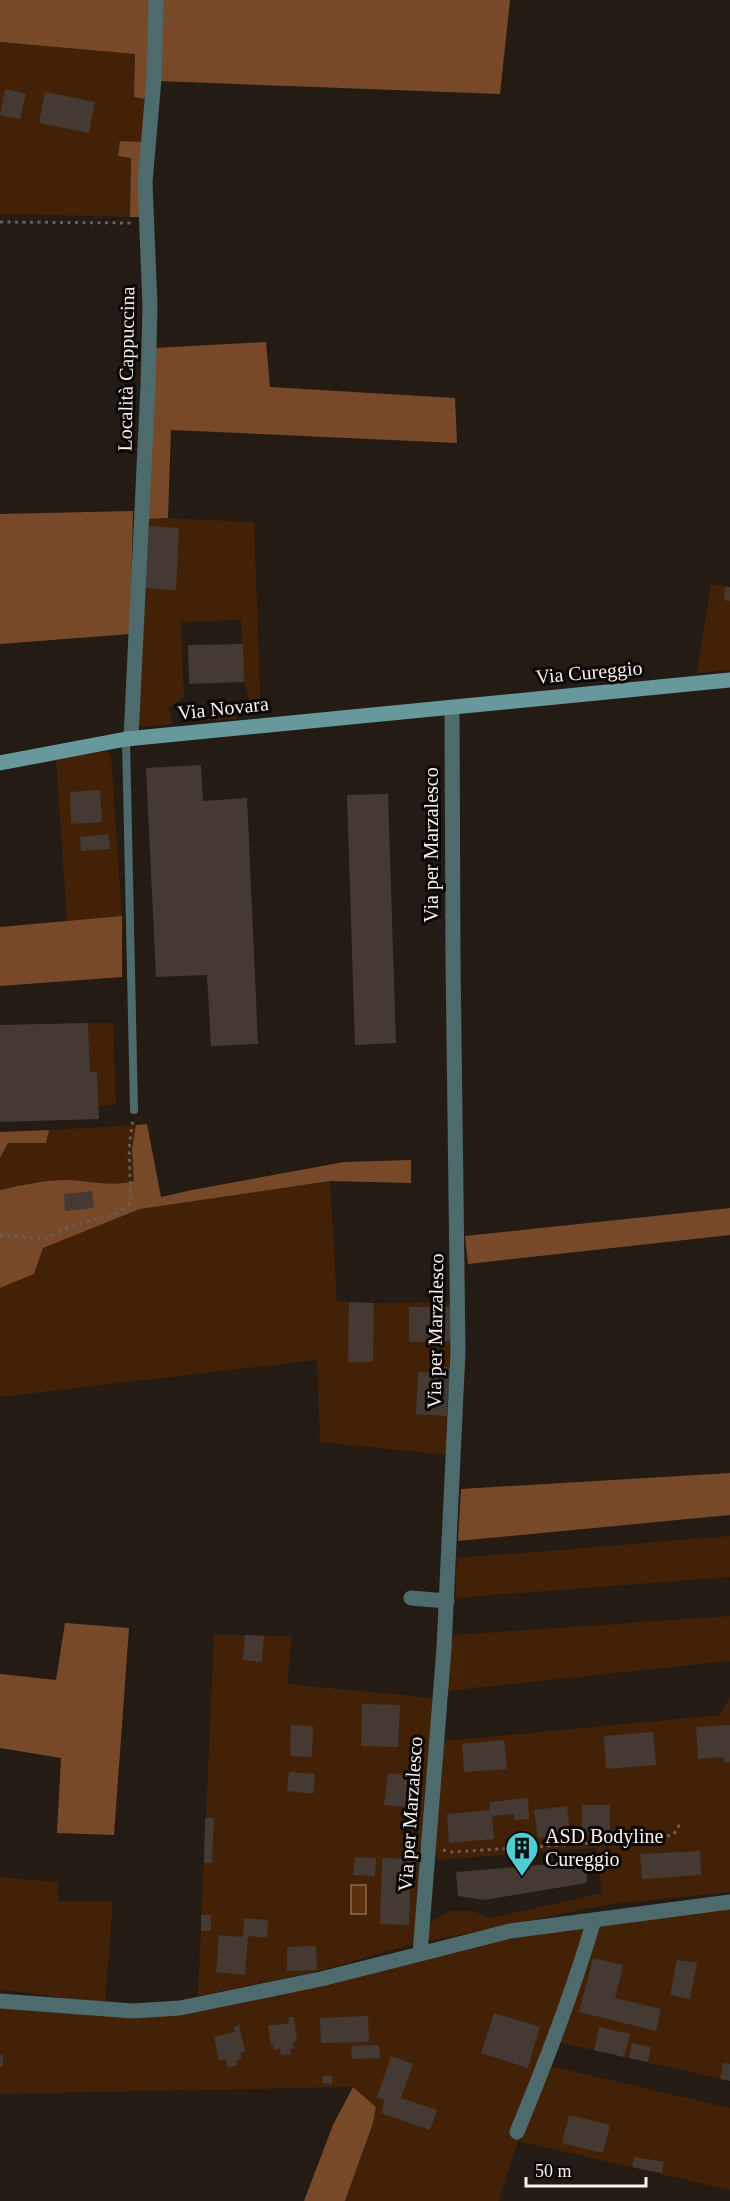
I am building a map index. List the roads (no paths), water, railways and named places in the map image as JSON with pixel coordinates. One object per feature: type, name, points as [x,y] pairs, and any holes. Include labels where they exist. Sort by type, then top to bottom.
[{"type":"main road","name":"Via Cureggio","points":[[452,707],[730,680]]},
{"type":"main road","name":"Via Novara","points":[[0,763],[129,739],[452,707]]},
{"type":"street","name":"Località Cappuccina","points":[[129,739],[148,385],[150,306],[145,182],[154,79],[156,0]]},
{"type":"street","name":"Via per Marzalesco","points":[[420,1954],[447,1601],[458,1352],[452,707]]},
{"type":"street","points":[[411,1598],[447,1601]]},
{"type":"street","points":[[0,2001],[123,2010],[180,2008],[321,1979],[510,1931],[730,1902]]},
{"type":"street","points":[[517,2132],[579,1972],[594,1920]]},
{"type":"lane","points":[[129,739],[134,1110]]},
{"type":"place","name":"ASD Bodyline Cureggio","points":[[522,1877]]}]
